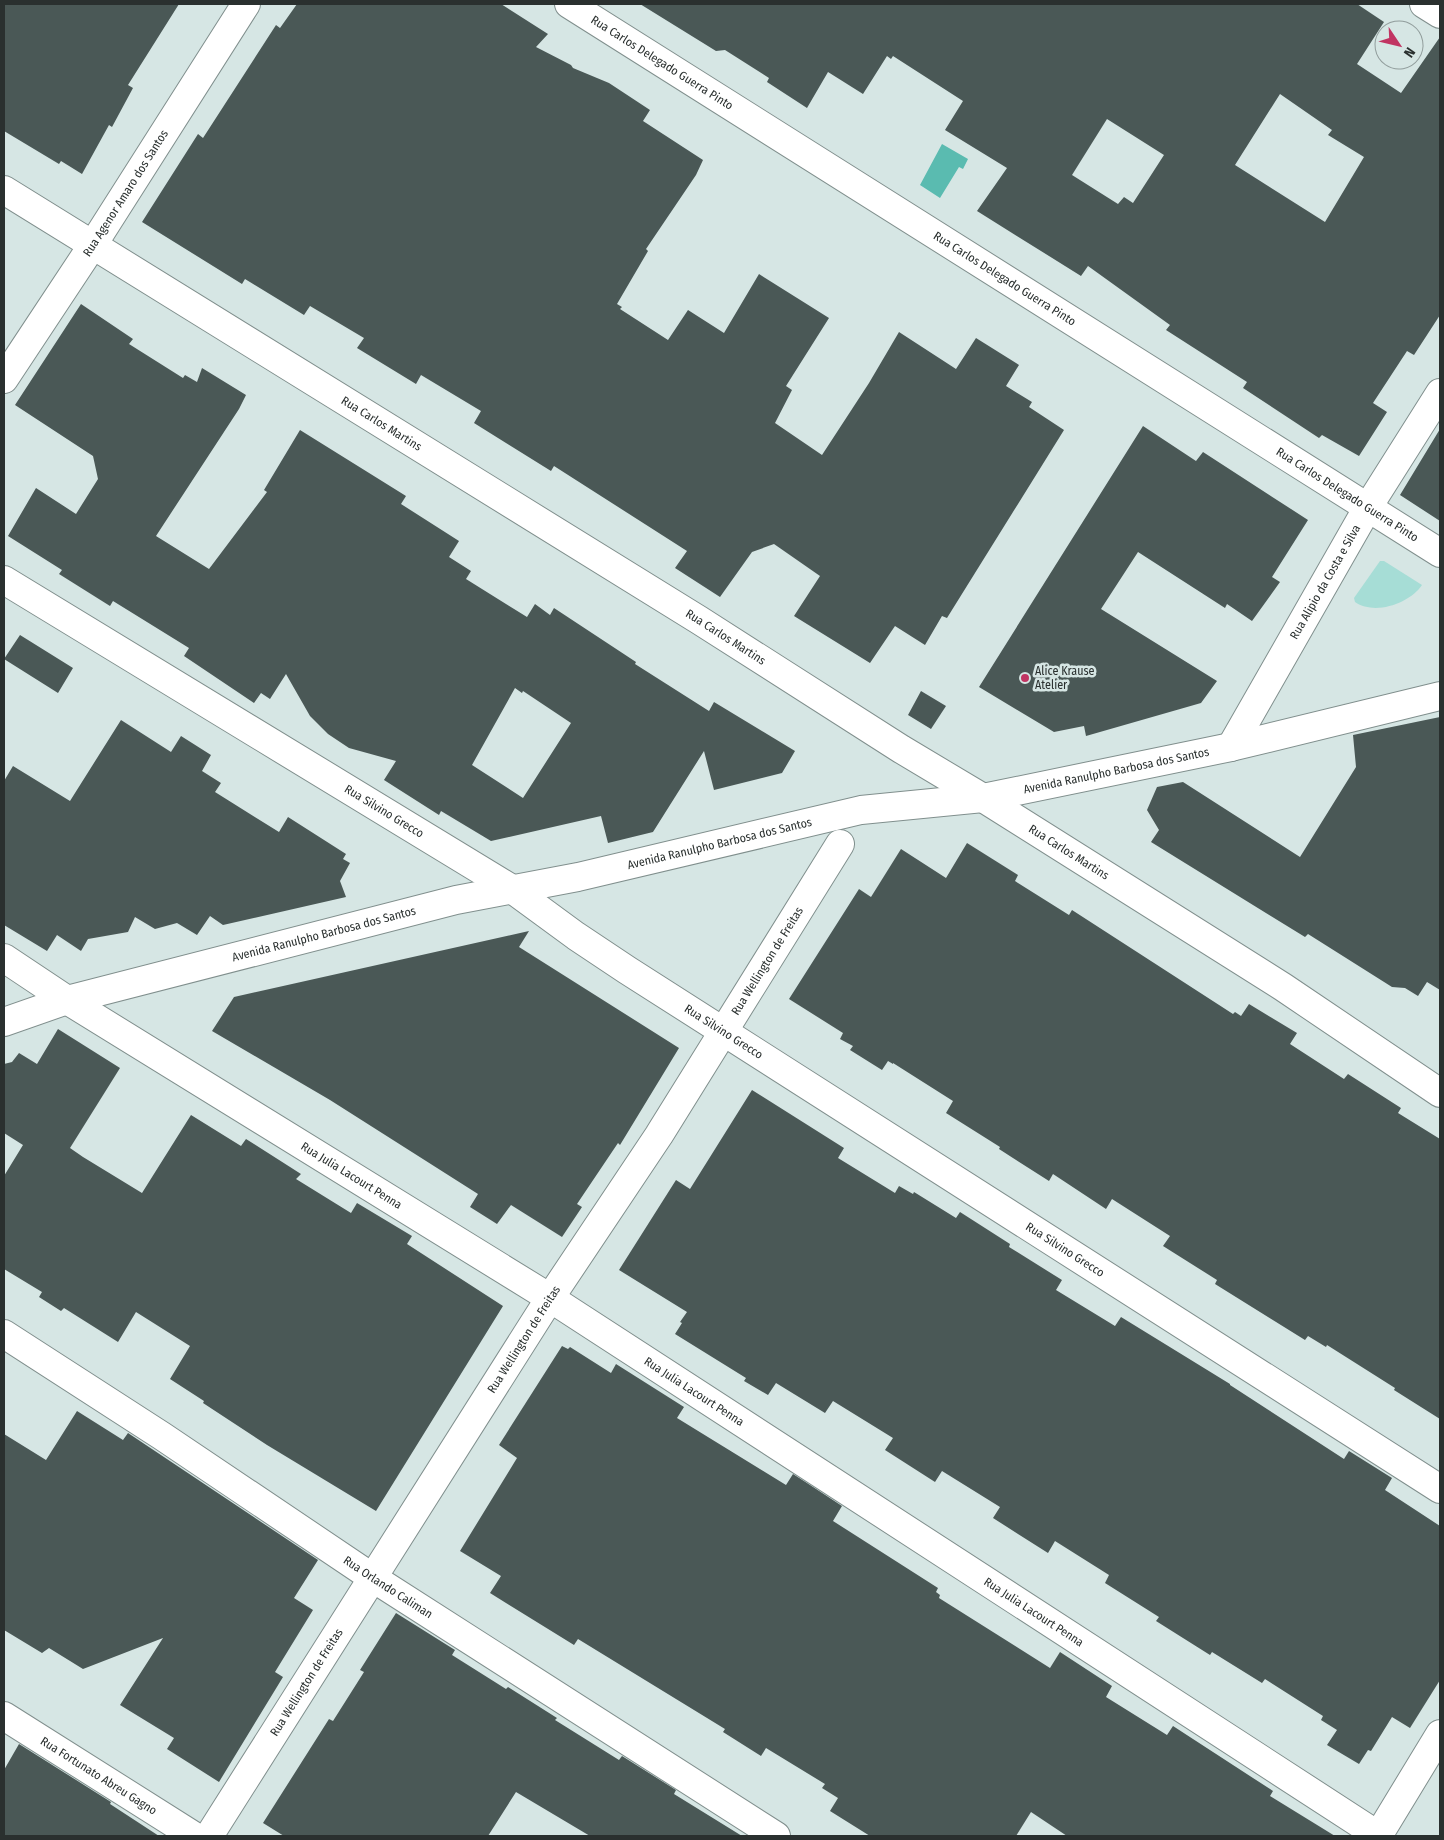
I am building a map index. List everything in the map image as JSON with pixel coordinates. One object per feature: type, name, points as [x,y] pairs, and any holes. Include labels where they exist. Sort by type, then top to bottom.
[{"type":"street","name":"Rua Agenor Amaro dos Santos","points":[[4,379],[92,246],[246,4]]},
{"type":"street","name":"Rua Carlos Delegado Guerra Pinto","points":[[569,4],[1440,553]]},
{"type":"street","points":[[1424,4],[1440,14]]},
{"type":"street","name":"Rua Carlos Martins","points":[[4,190],[699,620],[901,749],[983,798],[1283,987],[1440,1093]]},
{"type":"street","name":"Rua Alipio da Costa e Silva","points":[[1231,747],[1368,507],[1440,394]]},
{"type":"street","name":"Rua Silvino Grecco","points":[[4,580],[512,889],[583,941],[1440,1489]]},
{"type":"street","name":"Avenida Ranulpho Barbosa dos Santos","points":[[4,1022],[67,1000],[456,900],[578,877],[861,810],[983,798],[1231,747],[1440,696]]},
{"type":"street","name":"Rua Wellington de Freitas","points":[[209,1836],[550,1298],[658,1135],[840,844]]},
{"type":"street","name":"Rua Julia Lacourt Penna","points":[[4,958],[67,1000],[550,1298],[1378,1836]]},
{"type":"street","name":"Rua Orlando Caliman","points":[[4,1334],[162,1436],[373,1578],[776,1836]]},
{"type":"street","name":"Rua Fortunato Abreu Gagno","points":[[4,1716],[194,1836]]},
{"type":"street","points":[[1378,1836],[1440,1734]]},
{"type":"shaded area","points":[[942,144],[968,159],[963,169],[959,167],[940,198],[920,185]]},
{"type":"shaded area","points":[[1380,561],[1384,561],[1422,585],[1409,597],[1392,606],[1372,608],[1355,602],[1354,598]]},
{"type":"building","points":[[4,4],[179,4],[128,85],[133,88],[112,127],[109,125],[82,174],[61,161],[59,164],[4,131]]},
{"type":"building","points":[[297,4],[501,4],[548,34],[536,47],[571,65],[573,68],[609,83],[650,110],[643,121],[703,160],[696,175],[646,249],[648,251],[617,304],[622,307],[620,309],[668,340],[688,310],[724,333],[759,274],[829,318],[786,386],[792,390],[775,423],[822,455],[869,383],[899,332],[956,369],[976,338],[1019,365],[1006,386],[1032,402],[1029,407],[1064,430],[947,618],[942,616],[925,645],[895,626],[870,663],[794,616],[820,576],[774,544],[752,552],[720,597],[675,568],[687,551],[554,466],[551,471],[474,423],[481,411],[421,375],[416,384],[357,348],[364,338],[310,306],[304,315],[245,279],[242,284],[142,222],[198,134],[203,138],[276,25],[280,28]]},
{"type":"building","points":[[640,4],[1357,4],[1381,20],[1374,20],[1374,38],[1357,64],[1401,93],[1417,70],[1424,70],[1424,60],[1440,37],[1440,315],[1414,355],[1407,351],[1373,403],[1387,412],[1359,456],[1322,435],[1319,438],[1243,388],[1247,382],[1166,330],[1170,325],[1088,266],[1081,276],[977,211],[1007,168],[945,130],[963,101],[893,56],[891,59],[887,56],[863,94],[828,72],[807,108],[767,82],[769,78],[725,50],[716,51]],"holes":[[[1280,94],[1332,130],[1328,135],[1364,157],[1325,222],[1235,165]],[[1107,119],[1164,155],[1133,203],[1124,197],[1118,204],[1072,175]]]},
{"type":"building","points":[[81,304],[133,339],[129,344],[183,378],[185,375],[197,382],[202,368],[246,395],[239,409],[156,536],[209,569],[267,492],[264,490],[300,430],[406,496],[401,504],[459,541],[449,557],[471,571],[466,579],[527,617],[535,604],[550,615],[554,608],[636,662],[635,664],[709,711],[714,702],[795,751],[782,773],[714,790],[704,751],[653,832],[608,843],[601,816],[491,841],[441,811],[439,815],[384,780],[396,761],[349,748],[328,734],[310,716],[286,674],[270,699],[261,693],[254,703],[184,656],[189,648],[113,601],[110,606],[59,574],[62,570],[8,536],[36,488],[76,514],[98,479],[93,456],[15,405]],"holes":[[[515,688],[522,693],[523,691],[571,723],[523,798],[472,765]]]},
{"type":"building","points":[[1143,426],[1196,461],[1203,452],[1308,520],[1272,577],[1280,582],[1252,621],[1227,604],[1225,608],[1138,552],[1101,609],[1217,681],[1201,703],[1086,736],[1084,726],[1054,732],[979,687]]},
{"type":"building","points":[[1440,429],[1440,521],[1400,495]]},
{"type":"building","points":[[20,635],[73,668],[58,693],[4,659]]},
{"type":"building","points":[[921,691],[946,706],[931,729],[908,715]]},
{"type":"building","points":[[1440,717],[1440,990],[1427,982],[1418,996],[1405,988],[1392,987],[1308,934],[1305,937],[1151,842],[1159,830],[1147,810],[1157,787],[1183,782],[1300,857],[1356,767],[1353,735]]},
{"type":"building","points":[[121,720],[171,752],[181,736],[211,755],[202,771],[221,783],[215,792],[279,832],[288,817],[346,854],[343,859],[350,863],[340,881],[346,897],[223,925],[210,916],[197,935],[177,923],[155,929],[135,917],[128,932],[88,939],[81,951],[57,935],[47,951],[4,925],[4,781],[13,766],[70,801]]},
{"type":"building","points":[[967,843],[1018,875],[1015,881],[1069,915],[1072,910],[1233,1014],[1235,1012],[1241,1016],[1249,1004],[1297,1033],[1290,1044],[1344,1079],[1348,1074],[1401,1108],[1398,1113],[1440,1139],[1440,1419],[1327,1345],[1326,1347],[1308,1336],[1305,1340],[1215,1284],[1217,1280],[1163,1246],[1170,1236],[1112,1199],[1106,1209],[1053,1174],[1049,1181],[999,1149],[1000,1147],[946,1113],[953,1101],[893,1063],[888,1061],[882,1070],[850,1050],[853,1046],[840,1039],[843,1033],[789,999],[859,889],[871,897],[901,849],[946,878]]},
{"type":"building","points":[[529,931],[519,947],[679,1048],[620,1145],[618,1143],[577,1204],[582,1207],[562,1237],[511,1205],[497,1224],[470,1207],[478,1194],[330,1100],[212,1031],[234,997]]},
{"type":"building","points":[[58,1029],[120,1068],[70,1148],[83,1157],[142,1193],[191,1115],[241,1146],[246,1139],[301,1174],[296,1179],[351,1213],[357,1203],[412,1236],[407,1244],[503,1306],[376,1511],[267,1445],[170,1379],[190,1346],[136,1312],[118,1342],[64,1308],[61,1311],[39,1297],[42,1292],[4,1269],[4,1176],[23,1145],[4,1133],[4,1064],[12,1062],[19,1053],[37,1064]]},
{"type":"building","points":[[752,1090],[844,1148],[838,1158],[895,1193],[899,1186],[913,1194],[914,1192],[956,1218],[960,1212],[1010,1244],[1009,1247],[1062,1280],[1056,1290],[1115,1326],[1121,1317],[1230,1384],[1344,1459],[1349,1451],[1392,1478],[1385,1490],[1440,1526],[1440,1680],[1410,1728],[1392,1717],[1371,1751],[1368,1750],[1359,1764],[1327,1745],[1337,1730],[1321,1720],[1323,1716],[1265,1679],[1262,1683],[1212,1652],[1210,1655],[1156,1621],[1159,1617],[1105,1583],[1109,1575],[1055,1541],[1048,1553],[993,1518],[1000,1507],[942,1471],[935,1482],[885,1450],[893,1438],[833,1401],[825,1413],[776,1383],[768,1395],[744,1381],[746,1378],[675,1334],[687,1312],[619,1270],[676,1180],[690,1189]]},
{"type":"building","points":[[562,1346],[568,1349],[570,1347],[611,1373],[616,1364],[684,1407],[677,1418],[786,1485],[793,1474],[842,1506],[833,1521],[938,1588],[936,1592],[940,1595],[939,1598],[1050,1668],[1060,1652],[1112,1686],[1106,1697],[1167,1735],[1173,1726],[1273,1791],[1270,1796],[1335,1836],[1067,1836],[1031,1812],[1016,1836],[870,1836],[830,1811],[838,1798],[822,1788],[825,1784],[766,1748],[761,1756],[723,1732],[725,1729],[578,1639],[574,1645],[490,1593],[501,1576],[460,1551],[517,1458],[499,1445]]},
{"type":"building","points":[[77,1411],[123,1440],[128,1433],[318,1560],[294,1598],[313,1610],[275,1672],[283,1677],[219,1782],[167,1749],[174,1738],[120,1705],[163,1638],[83,1669],[49,1648],[42,1653],[4,1630],[4,1434],[46,1460]]},
{"type":"building","points":[[396,1613],[455,1650],[452,1655],[506,1689],[508,1687],[557,1718],[555,1720],[619,1760],[622,1756],[676,1790],[674,1794],[742,1836],[590,1836],[516,1792],[488,1836],[284,1836],[263,1823],[329,1719],[333,1721],[364,1672],[360,1670]]},
{"type":"building","points":[[19,1744],[111,1802],[110,1804],[159,1836],[4,1836],[4,1770]]},
{"type":"place","name":"Alice Krause Atelier","points":[[1025,678]]}]
